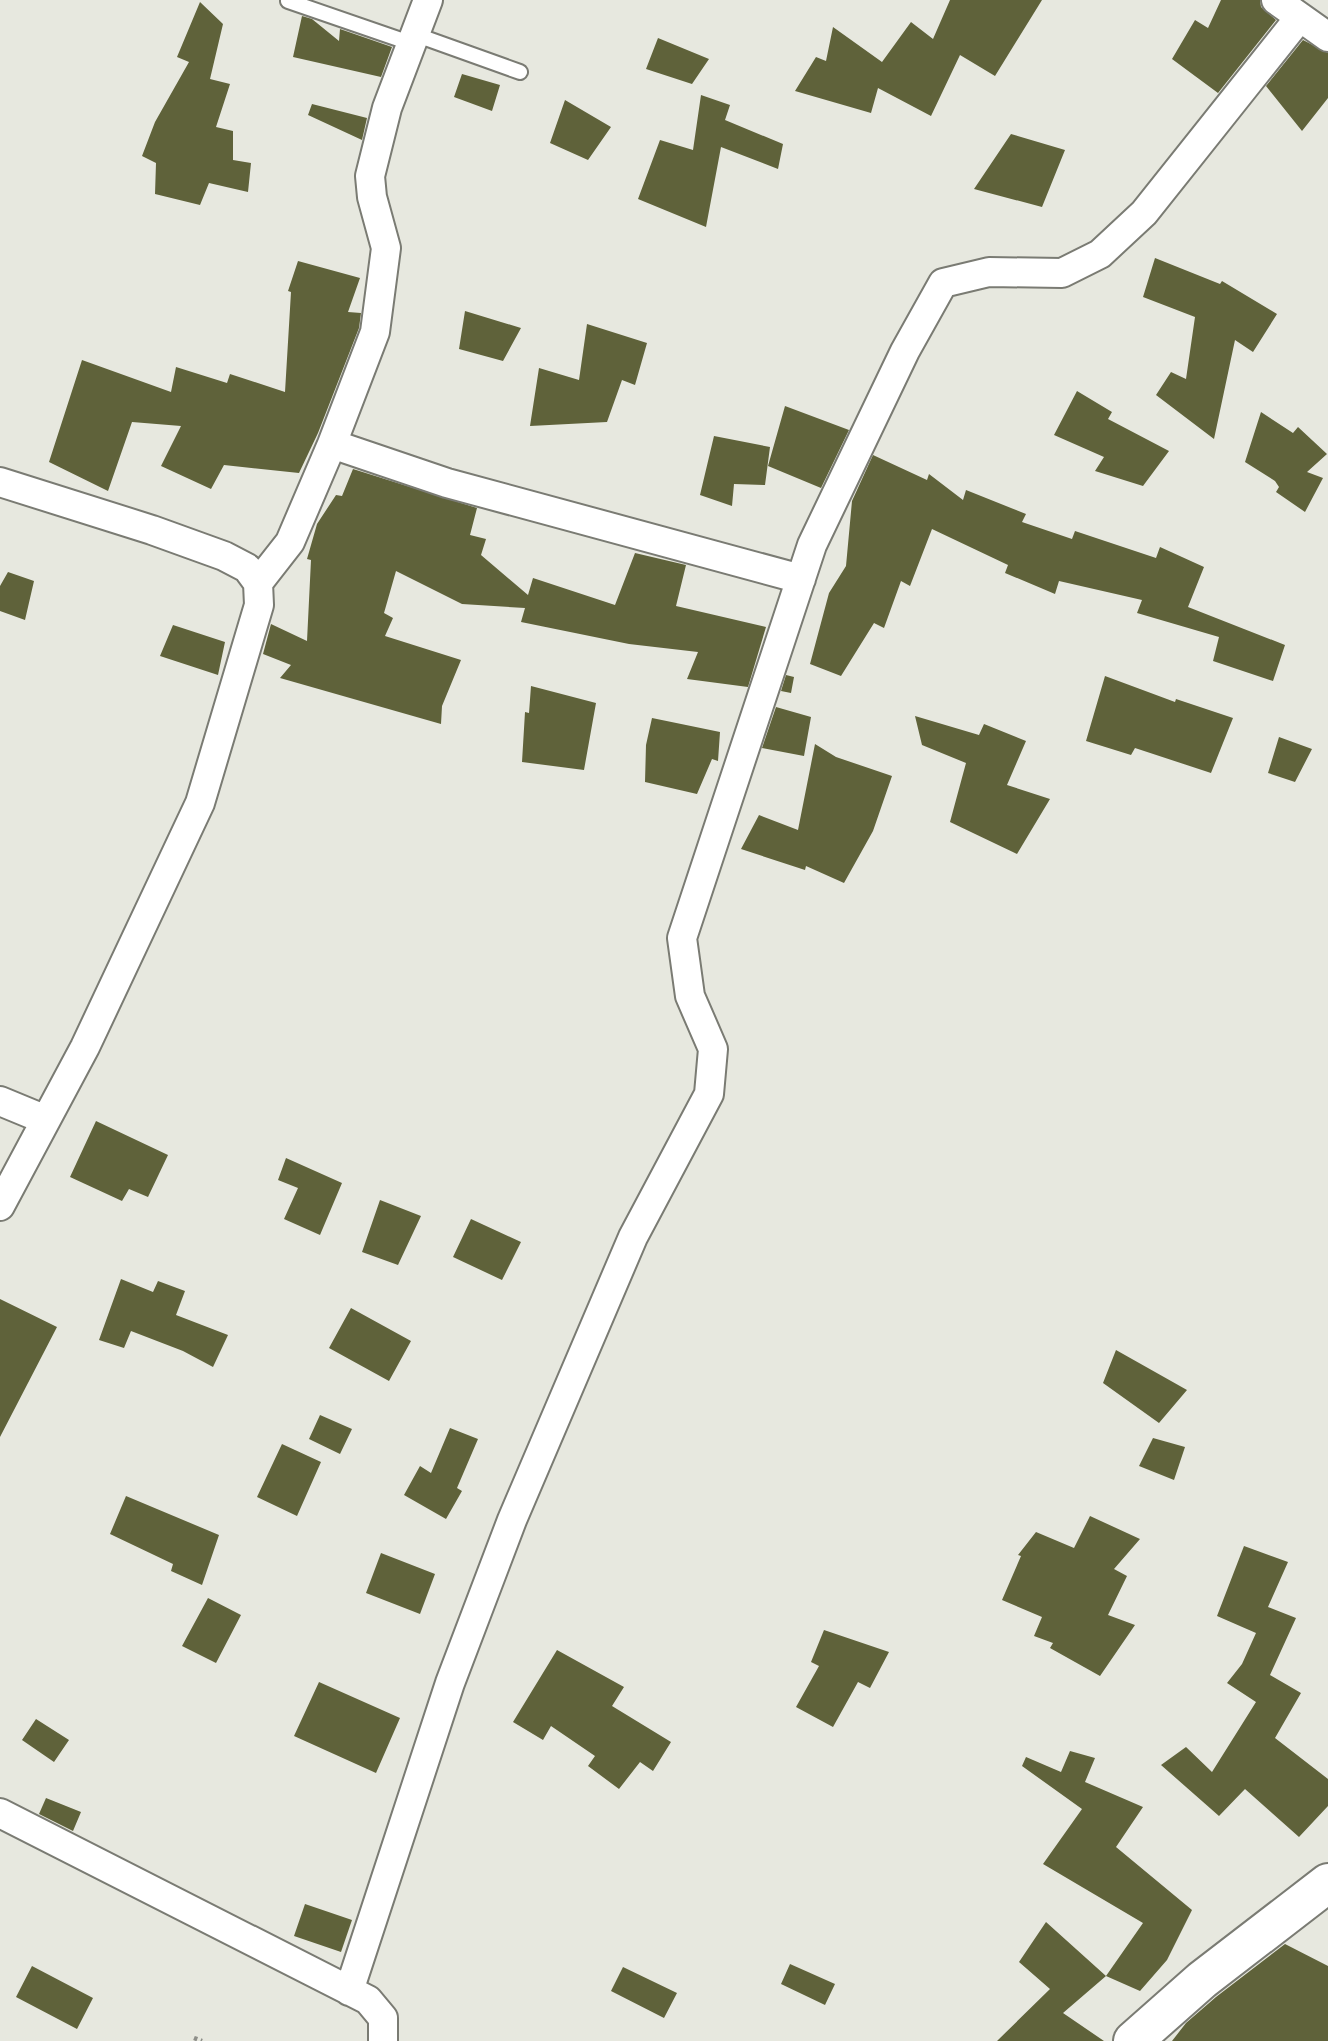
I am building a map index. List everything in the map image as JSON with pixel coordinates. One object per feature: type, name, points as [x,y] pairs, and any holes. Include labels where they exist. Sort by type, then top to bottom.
[{"type":"main road","points":[[1133,2041],[1202,1980],[1327,1886]]},
{"type":"street","points":[[258,583],[290,542],[332,444],[374,332],[386,248],[372,197],[370,176],[387,108],[428,0]]},
{"type":"street","points":[[1276,0],[1328,37]]},
{"type":"street","points":[[349,1991],[450,1683],[517,1508],[633,1237],[709,1094],[713,1049],[690,996],[682,938],[812,545],[905,351],[943,284],[989,272],[1062,273],[1100,254],[1144,213],[1300,17]]},
{"type":"street","points":[[332,444],[447,483],[801,579]]},
{"type":"street","points":[[0,482],[225,556],[247,568],[258,583],[259,605],[200,803],[85,1047],[0,1206]]},
{"type":"street","points":[[0,1101],[46,1121]]},
{"type":"street","points":[[0,1814],[378,2008],[383,2018],[383,2041]]},
{"type":"lane","points":[[288,1],[520,72]]},
{"type":"path","points":[[194,2038],[202,2041]]},
{"type":"building","points":[[950,0],[1042,0],[995,76],[960,55],[931,116],[878,88],[871,113],[795,91],[816,57],[826,61],[833,27],[882,62],[911,22],[933,39]]},
{"type":"building","points":[[1221,0],[1260,0],[1261,7],[1276,20],[1218,93],[1172,59],[1195,20],[1208,28]]},
{"type":"building","points":[[200,2],[223,24],[210,79],[230,84],[216,127],[233,131],[233,160],[251,163],[248,192],[209,183],[200,205],[155,194],[156,163],[142,156],[155,122],[189,62],[177,57]]},
{"type":"building","points":[[302,16],[312,19],[339,41],[340,29],[392,47],[381,77],[293,57]]},
{"type":"building","points":[[658,38],[709,59],[692,84],[646,69]]},
{"type":"building","points":[[1303,40],[1328,53],[1328,98],[1302,131],[1266,86]]},
{"type":"building","points":[[462,74],[500,85],[492,111],[454,97]]},
{"type":"building","points":[[701,95],[730,105],[725,120],[783,144],[778,169],[721,147],[706,227],[638,199],[660,140],[693,150]]},
{"type":"building","points":[[565,100],[611,127],[588,160],[550,143]]},
{"type":"building","points":[[312,104],[367,118],[362,140],[308,115]]},
{"type":"building","points":[[1011,134],[1065,150],[1042,207],[974,189]]},
{"type":"building","points":[[1155,258],[1220,284],[1222,281],[1277,314],[1253,352],[1235,340],[1214,439],[1156,395],[1171,372],[1186,379],[1195,317],[1143,297]]},
{"type":"building","points":[[298,261],[360,278],[348,312],[361,313],[359,328],[318,433],[299,473],[224,465],[211,489],[161,466],[181,426],[132,422],[108,491],[49,462],[82,360],[171,392],[176,367],[227,383],[230,374],[285,392],[291,292],[288,291]]},
{"type":"building","points":[[465,311],[521,328],[503,361],[459,349]]},
{"type":"building","points":[[587,324],[647,343],[635,385],[622,380],[607,422],[530,426],[539,368],[579,380]]},
{"type":"building","points":[[1077,391],[1112,412],[1108,419],[1169,451],[1143,486],[1095,471],[1104,457],[1054,435]]},
{"type":"building","points":[[785,406],[849,430],[821,488],[768,466]]},
{"type":"building","points":[[1261,412],[1293,433],[1298,427],[1327,454],[1307,472],[1323,478],[1305,512],[1276,492],[1279,487],[1275,481],[1245,462]]},
{"type":"building","points":[[714,436],[770,447],[765,485],[734,484],[732,506],[700,495]]},
{"type":"building","points":[[873,455],[927,480],[929,474],[963,500],[966,490],[1026,514],[1022,522],[1072,539],[1075,531],[1156,558],[1160,547],[1204,567],[1188,607],[1285,645],[1273,681],[1213,661],[1219,637],[1137,613],[1142,600],[1059,581],[1055,594],[1005,573],[1008,565],[932,529],[910,586],[901,581],[884,628],[874,623],[841,676],[810,664],[829,593],[846,566],[852,501]]},
{"type":"building","points":[[353,469],[477,508],[470,535],[486,539],[481,555],[528,595],[533,578],[615,605],[635,553],[686,565],[676,606],[766,627],[748,687],[687,679],[698,652],[629,644],[521,622],[525,608],[462,604],[396,571],[384,613],[393,618],[385,636],[461,660],[442,706],[441,724],[280,678],[291,665],[263,654],[271,624],[307,641],[311,560],[307,559],[317,524],[336,495],[342,496]]},
{"type":"building","points":[[8,572],[34,581],[25,620],[0,611],[0,586]]},
{"type":"building","points":[[173,625],[225,642],[218,675],[160,656]]},
{"type":"building","points":[[786,675],[794,677],[791,693],[781,691]]},
{"type":"building","points":[[1105,676],[1175,702],[1176,699],[1233,718],[1211,773],[1135,748],[1131,755],[1086,741]]},
{"type":"building","points":[[531,686],[596,703],[584,770],[522,762],[525,712],[529,713]]},
{"type":"building","points":[[776,707],[811,717],[804,756],[762,748]]},
{"type":"building","points":[[915,716],[979,735],[984,724],[1026,741],[1007,785],[1050,799],[1017,854],[950,822],[966,763],[922,745]]},
{"type":"building","points":[[652,718],[720,732],[718,761],[712,759],[697,794],[645,782],[646,745]]},
{"type":"building","points":[[1279,737],[1312,749],[1295,782],[1268,773]]},
{"type":"building","points":[[815,744],[836,757],[892,776],[873,831],[844,883],[806,866],[805,870],[741,849],[759,815],[798,830]]},
{"type":"building","points":[[96,1121],[168,1155],[148,1197],[129,1189],[122,1201],[70,1177]]},
{"type":"building","points":[[286,1158],[342,1183],[320,1235],[284,1219],[298,1188],[278,1180]]},
{"type":"building","points":[[380,1200],[421,1216],[398,1265],[362,1252]]},
{"type":"building","points":[[471,1219],[521,1242],[502,1280],[453,1257]]},
{"type":"building","points":[[121,1279],[153,1292],[158,1281],[185,1291],[176,1315],[228,1335],[213,1367],[183,1351],[131,1331],[124,1348],[99,1340]]},
{"type":"building","points":[[0,1299],[57,1327],[0,1437]]},
{"type":"building","points":[[351,1308],[411,1341],[389,1381],[329,1348]]},
{"type":"building","points":[[1116,1350],[1187,1390],[1159,1423],[1103,1383]]},
{"type":"building","points":[[320,1415],[352,1429],[340,1454],[309,1439]]},
{"type":"building","points":[[450,1428],[478,1439],[457,1488],[462,1491],[446,1519],[404,1495],[420,1466],[431,1473]]},
{"type":"building","points":[[1153,1438],[1185,1447],[1174,1480],[1139,1466]]},
{"type":"building","points":[[282,1444],[321,1462],[297,1516],[257,1497]]},
{"type":"building","points":[[126,1496],[219,1535],[202,1585],[171,1571],[173,1564],[110,1534]]},
{"type":"building","points":[[1090,1516],[1140,1539],[1114,1569],[1127,1576],[1108,1615],[1135,1625],[1100,1676],[1050,1648],[1053,1643],[1034,1636],[1042,1617],[1002,1600],[1021,1556],[1018,1555],[1036,1532],[1074,1548]]},
{"type":"building","points":[[1244,1546],[1288,1562],[1268,1607],[1296,1618],[1270,1675],[1301,1693],[1275,1738],[1328,1779],[1328,1806],[1299,1837],[1245,1789],[1219,1816],[1161,1765],[1186,1747],[1212,1772],[1256,1702],[1227,1683],[1242,1664],[1256,1633],[1217,1616]]},
{"type":"building","points":[[381,1553],[435,1574],[420,1614],[366,1593]]},
{"type":"building","points":[[208,1598],[241,1615],[216,1663],[182,1646]]},
{"type":"building","points":[[824,1630],[889,1652],[870,1688],[858,1682],[833,1727],[796,1707],[819,1666],[811,1662]]},
{"type":"building","points":[[557,1650],[624,1687],[612,1706],[671,1742],[653,1771],[640,1762],[619,1789],[588,1766],[595,1756],[551,1726],[543,1740],[513,1722]]},
{"type":"building","points":[[319,1682],[400,1718],[376,1773],[294,1736]]},
{"type":"building","points":[[36,1719],[69,1740],[54,1762],[22,1740]]},
{"type":"building","points":[[1070,1751],[1095,1758],[1085,1782],[1143,1807],[1116,1847],[1192,1910],[1167,1960],[1140,1991],[1106,1976],[1143,1923],[1043,1864],[1082,1809],[1022,1766],[1026,1757],[1061,1772]]},
{"type":"building","points":[[46,1798],[81,1812],[73,1831],[39,1814]]},
{"type":"building","points":[[305,1904],[352,1920],[341,1952],[294,1936]]},
{"type":"building","points":[[1046,1922],[1106,1976],[1063,2013],[1104,2041],[997,2041],[1050,1989],[1019,1962]]},
{"type":"building","points":[[1285,1944],[1328,1966],[1328,2041],[1172,2041],[1186,2023],[1216,1997]]},
{"type":"building","points":[[790,1964],[835,1984],[825,2005],[781,1984]]},
{"type":"building","points":[[32,1966],[93,1998],[77,2029],[16,1997]]},
{"type":"building","points":[[623,1967],[677,1993],[664,2018],[611,1991]]}]
